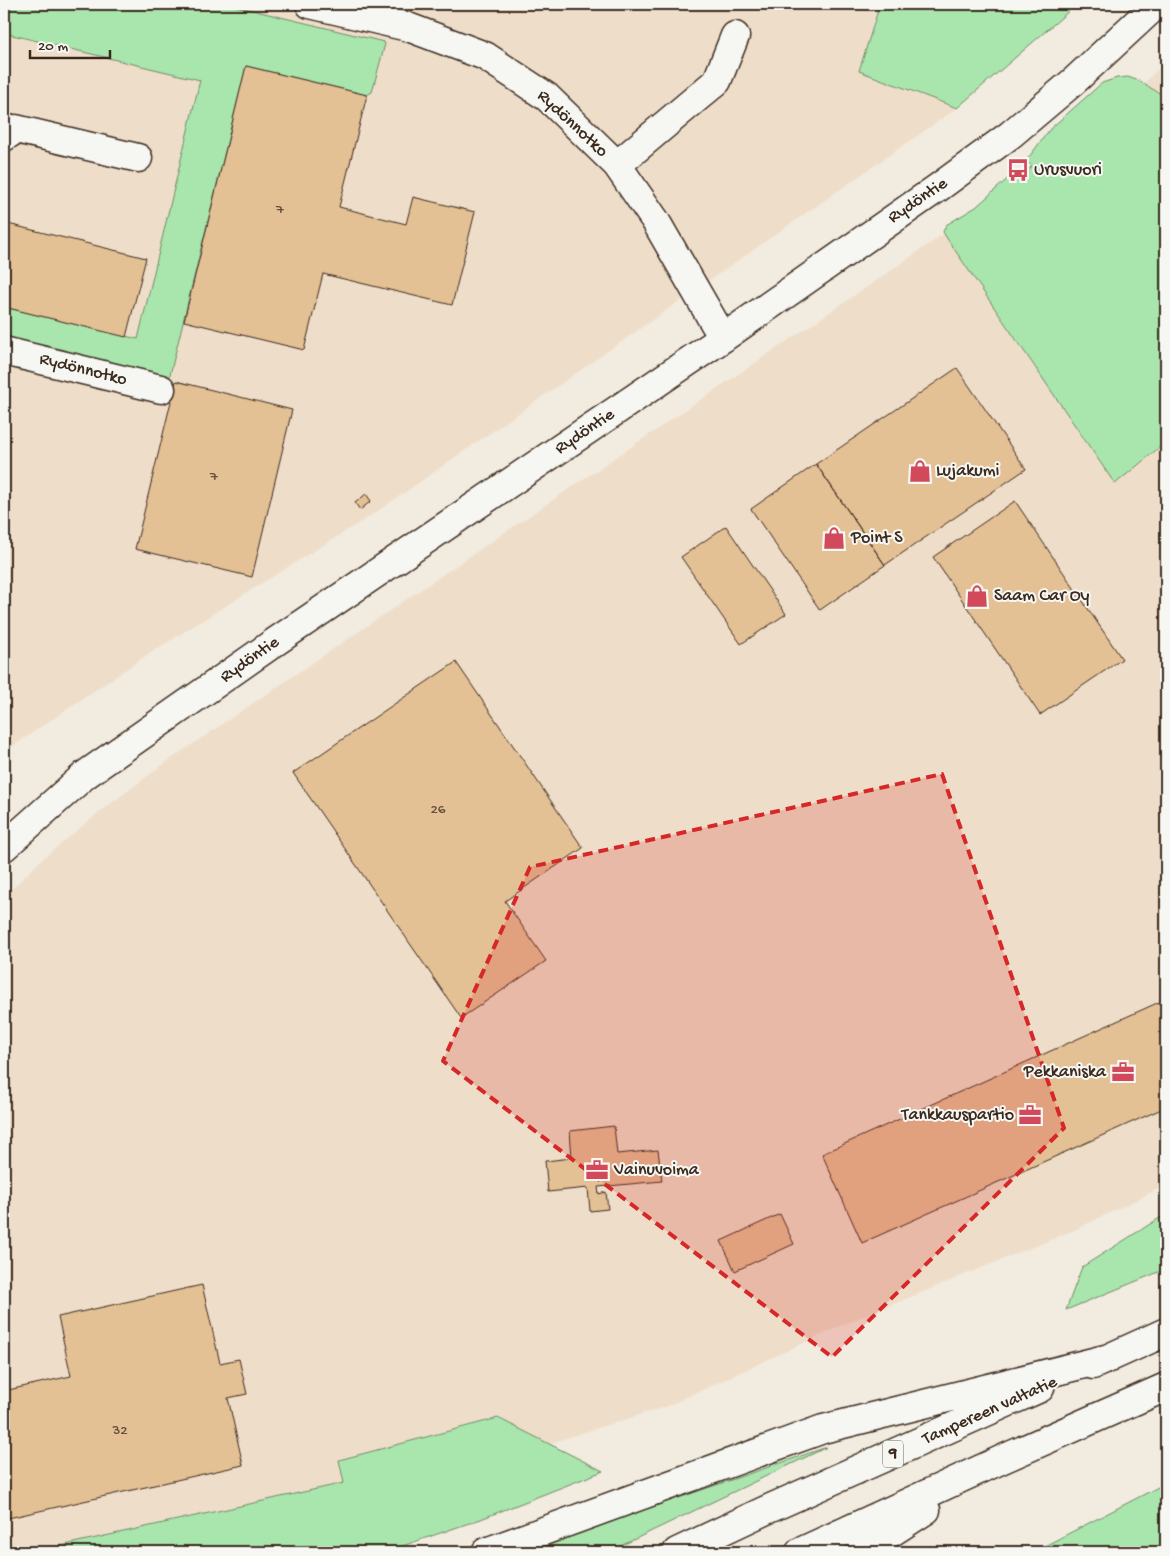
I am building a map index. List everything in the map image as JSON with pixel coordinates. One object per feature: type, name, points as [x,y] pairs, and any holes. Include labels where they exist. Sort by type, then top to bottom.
[{"type":"main road","name":"Rydönnotko","points":[[310,4],[408,27],[485,56],[547,97],[617,166],[655,220],[723,338]]},
{"type":"main road","name":"Rydöntie","points":[[4,846],[85,774],[939,188],[1010,135],[1074,81],[1157,4]]},
{"type":"main road","points":[[617,166],[717,81],[734,36]]},
{"type":"main road","points":[[4,137],[16,128],[138,158]]},
{"type":"main road","name":"Rydönnotko","points":[[4,351],[162,389]]},
{"type":"main road","name":"Tampereen valtatie","points":[[677,1552],[1166,1332]]},
{"type":"main road","points":[[486,1552],[823,1429],[1110,1358]]},
{"type":"main road","points":[[800,1552],[1166,1387]]},
{"type":"main road","points":[[861,1552],[1005,1458]]},
{"type":"highlighted area","points":[[942,774],[1064,1128],[832,1357],[443,1061],[530,867]]},
{"type":"shaded area","points":[[4,4],[880,4],[859,71],[957,108],[378,511],[150,653],[4,752]]},
{"type":"shaded area","points":[[1166,62],[1166,1185],[1079,1228],[847,1323],[665,1407],[528,1450],[500,1417],[340,1460],[344,1483],[33,1552],[4,1552],[4,897],[40,861],[101,811],[165,763],[889,272],[1026,176],[1143,84]]},
{"type":"green space","points":[[4,4],[227,4],[384,42],[385,44],[372,92],[367,95],[246,66],[169,379],[4,341],[4,307],[138,339],[200,80],[4,33]]},
{"type":"green space","points":[[880,4],[1077,4],[957,108],[859,71]]},
{"type":"green space","points":[[1128,77],[1139,81],[1166,97],[1166,442],[1115,484],[943,232],[946,225],[976,207],[1013,174],[1019,180],[1032,166],[1026,161],[1050,129],[1102,83]]},
{"type":"green space","points":[[1166,1214],[1166,1269],[1066,1310],[1082,1267]]},
{"type":"green space","points":[[498,1418],[603,1471],[481,1519],[385,1552],[33,1552],[344,1483],[339,1460]]},
{"type":"green space","points":[[827,1447],[608,1552],[521,1552]]},
{"type":"green space","points":[[1166,1483],[1166,1552],[1033,1552]]},
{"type":"building","points":[[246,66],[367,95],[339,207],[406,224],[413,197],[475,212],[452,305],[323,274],[304,350],[184,321]]},
{"type":"building","points":[[4,223],[146,258],[126,337],[4,307]]},
{"type":"building","points":[[957,368],[1026,469],[885,565],[816,464]]},
{"type":"building","points":[[176,381],[292,410],[252,577],[135,549]]},
{"type":"building","points":[[816,464],[885,565],[820,610],[751,509]]},
{"type":"building","points":[[366,494],[371,501],[360,510],[355,503]]},
{"type":"building","points":[[1015,501],[1122,659],[1040,715],[933,557]]},
{"type":"building","points":[[726,526],[786,614],[741,644],[681,557]]},
{"type":"building","points":[[456,662],[583,848],[505,901],[546,961],[461,1018],[293,773]]},
{"type":"building","points":[[1166,999],[1166,1107],[862,1243],[822,1154]]},
{"type":"building","points":[[614,1126],[617,1154],[658,1150],[662,1181],[598,1187],[599,1194],[606,1192],[608,1209],[590,1211],[588,1188],[548,1192],[545,1161],[572,1158],[570,1131]]},
{"type":"building","points":[[780,1214],[794,1244],[735,1271],[721,1241]]},
{"type":"building","points":[[202,1285],[220,1363],[239,1359],[247,1394],[228,1398],[243,1465],[4,1519],[4,1391],[71,1376],[58,1317]]},
{"type":"place","name":"Urusvuori","points":[[1018,170]]},
{"type":"place","name":"Lujakumi","points":[[920,471]]},
{"type":"place","name":"Point S","points":[[834,538]]},
{"type":"place","name":"Saam Car Oy","points":[[977,596]]},
{"type":"place","name":"Pekkaniska","points":[[1123,1072]]},
{"type":"place","name":"Tankkauspartio","points":[[1030,1115]]},
{"type":"place","name":"Vainuvoima","points":[[597,1170]]}]
